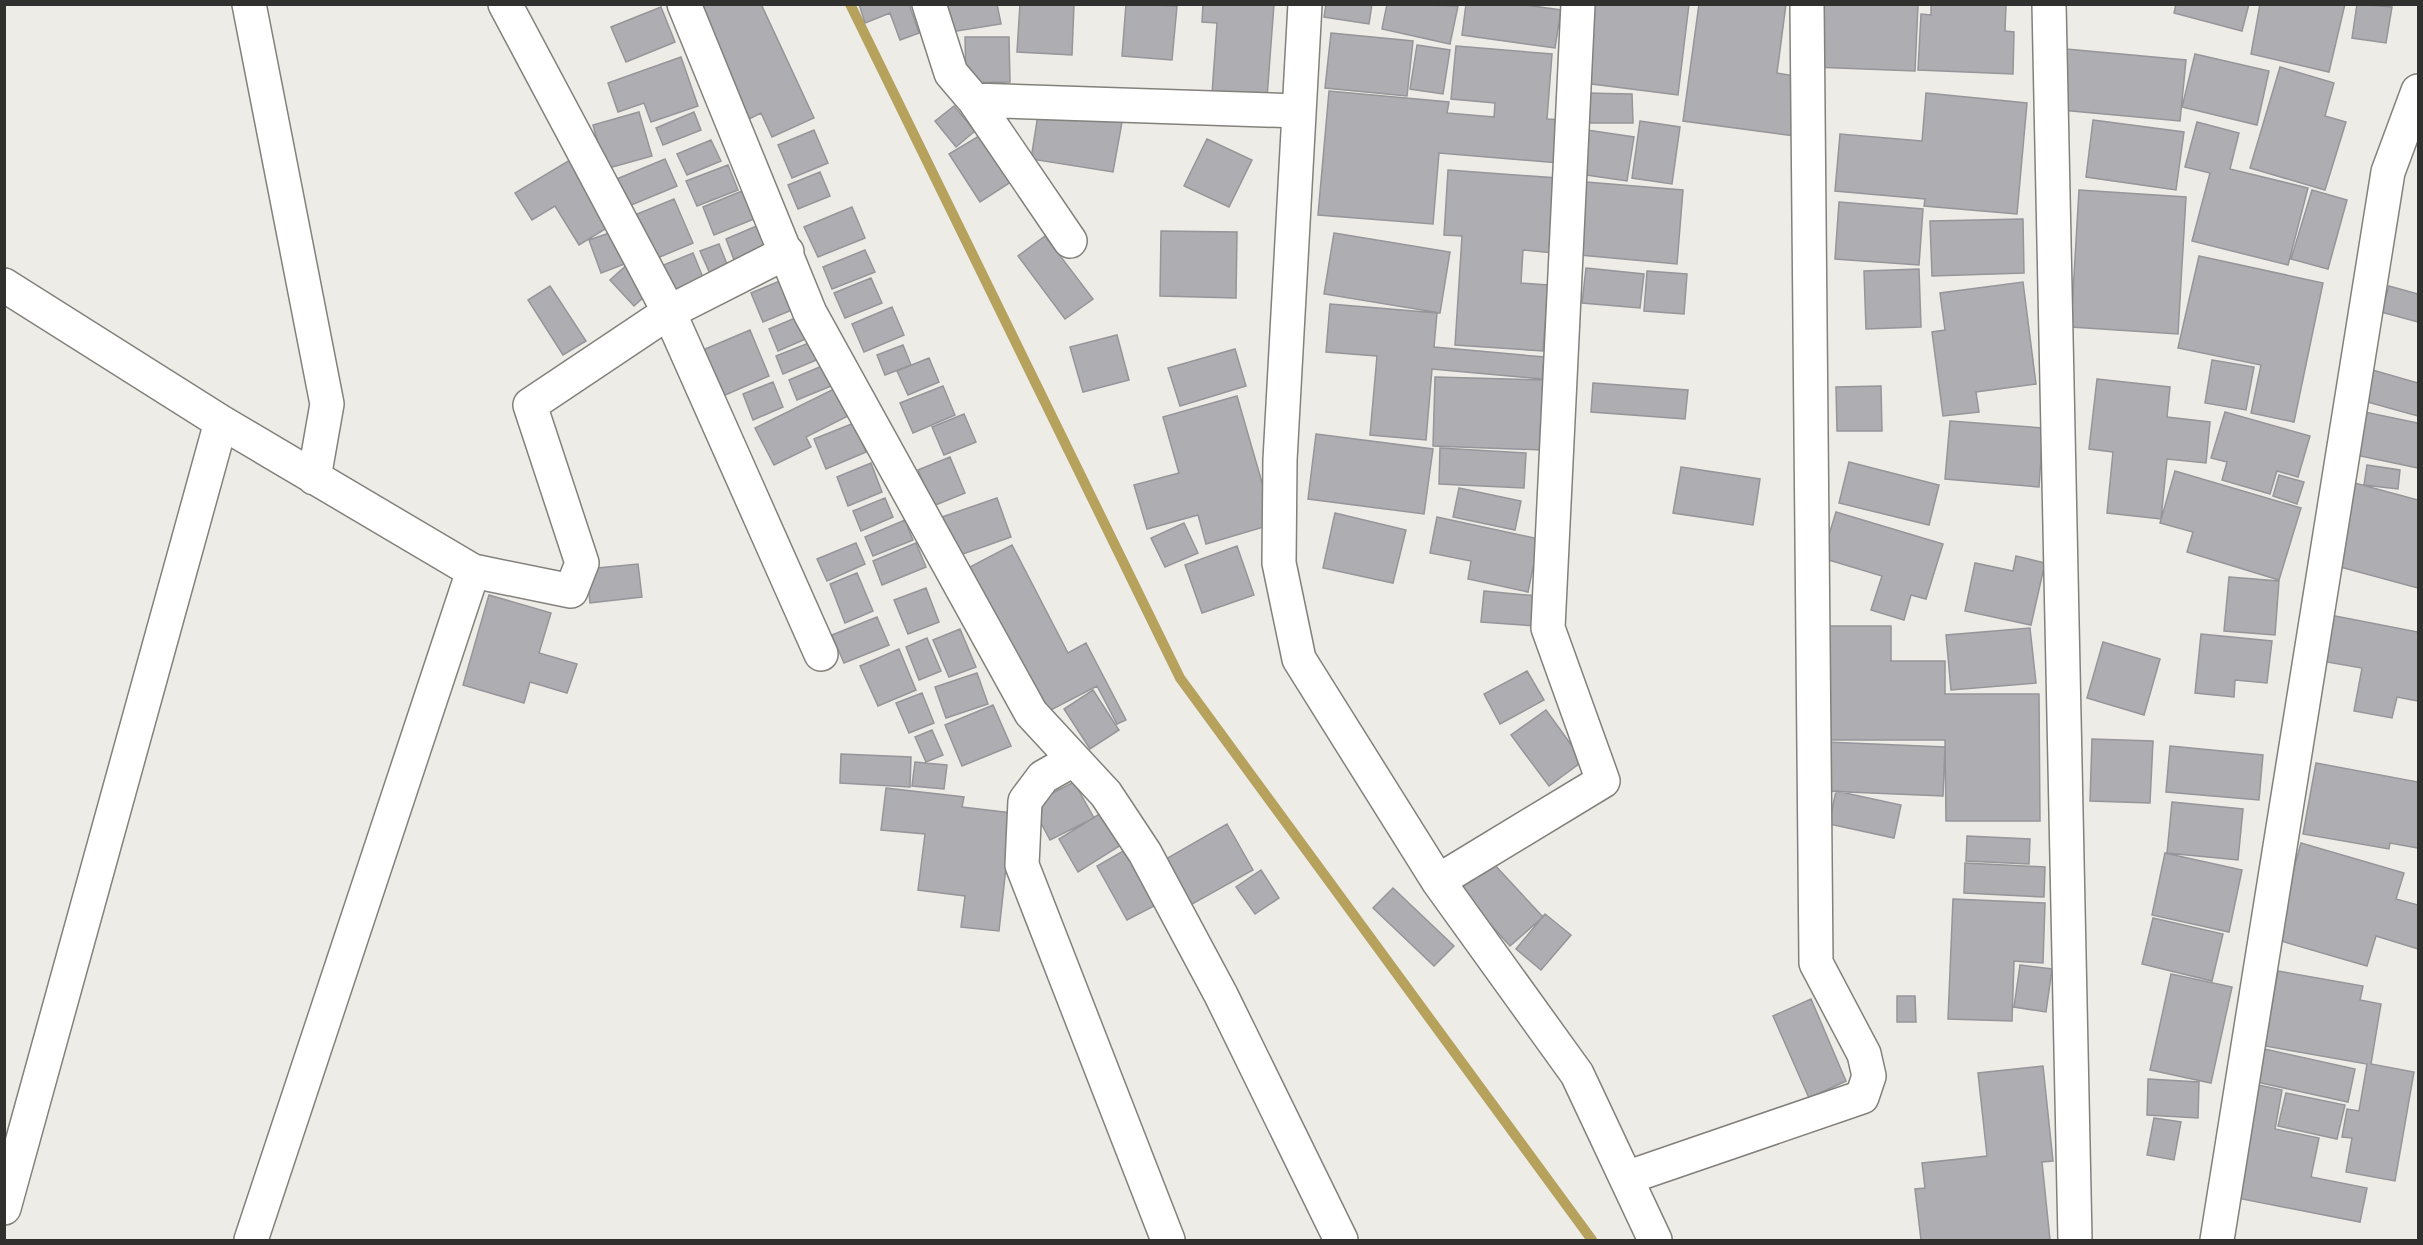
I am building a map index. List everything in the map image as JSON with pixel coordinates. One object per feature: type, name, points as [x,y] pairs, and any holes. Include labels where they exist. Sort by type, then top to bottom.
[{"type":"street","points":[[249,4],[327,404],[314,478]]},
{"type":"street","points":[[505,4],[669,312],[821,654]]},
{"type":"street","points":[[684,4],[810,313],[1031,713],[1106,794],[1145,853],[1221,995],[1341,1240]]},
{"type":"street","points":[[929,4],[951,73],[974,100],[1070,241]]},
{"type":"street","points":[[1305,4],[1280,460],[1279,562],[1299,659],[1438,881],[1577,1074],[1655,1240]]},
{"type":"street","points":[[1438,881],[1603,781],[1548,628],[1578,4]]},
{"type":"street","points":[[1626,1178],[1862,1097],[1869,1076],[1864,1054],[1816,963],[1807,4]]},
{"type":"street","points":[[2049,4],[2075,1240]]},
{"type":"street","points":[[2217,1240],[2388,172],[2418,91]]},
{"type":"street","points":[[974,100],[1298,111]]},
{"type":"street","points":[[4,285],[221,422],[473,571],[571,591],[582,563],[530,405],[669,312],[787,252]]},
{"type":"street","points":[[4,1208],[221,422]]},
{"type":"street","points":[[251,1240],[473,571]]},
{"type":"street","points":[[1073,760],[1042,777],[1025,801],[1022,865],[1168,1240]]},
{"type":"building","points":[[691,4],[761,4],[814,118],[772,137],[761,113],[745,121]]},
{"type":"building","points":[[859,4],[909,4],[919,33],[900,40],[890,13],[865,23]]},
{"type":"building","points":[[946,4],[997,4],[1001,24],[951,32]]},
{"type":"building","points":[[1020,4],[1074,4],[1072,55],[1017,52]]},
{"type":"building","points":[[1126,4],[1177,6],[1172,60],[1122,56]]},
{"type":"building","points":[[1203,4],[1274,4],[1267,98],[1212,94],[1217,23],[1202,22]]},
{"type":"building","points":[[1326,4],[1372,4],[1369,24],[1324,17]]},
{"type":"building","points":[[1387,4],[1458,6],[1450,44],[1382,29]]},
{"type":"building","points":[[1466,4],[1519,4],[1561,10],[1555,48],[1462,35]]},
{"type":"building","points":[[1585,4],[1689,4],[1678,95],[1576,82]]},
{"type":"building","points":[[1699,4],[1786,4],[1777,73],[1802,77],[1794,136],[1683,121]]},
{"type":"building","points":[[1815,4],[1918,4],[1915,71],[1813,67]]},
{"type":"building","points":[[1931,4],[2006,4],[2005,31],[2014,32],[2013,74],[1918,70],[1921,14],[1931,15]]},
{"type":"building","points":[[2176,4],[2249,4],[2242,31],[2174,13]]},
{"type":"building","points":[[2260,4],[2345,4],[2329,72],[2251,54]]},
{"type":"building","points":[[2357,4],[2392,7],[2386,43],[2352,38]]},
{"type":"building","points":[[661,7],[675,42],[626,62],[611,27]]},
{"type":"building","points":[[1331,33],[1413,41],[1407,96],[1325,88]]},
{"type":"building","points":[[965,37],[1009,37],[1010,82],[966,83]]},
{"type":"building","points":[[1417,45],[1450,50],[1443,94],[1410,89]]},
{"type":"building","points":[[1456,46],[1552,54],[1547,119],[1563,120],[1559,163],[1439,153],[1433,224],[1318,215],[1329,91],[1449,102],[1447,113],[1494,117],[1495,103],[1451,99]]},
{"type":"building","points":[[2066,49],[2186,60],[2180,121],[2061,110]]},
{"type":"building","points":[[2195,54],[2269,71],[2257,125],[2182,107]]},
{"type":"building","points":[[681,57],[698,106],[651,122],[644,103],[618,112],[608,83]]},
{"type":"building","points":[[2280,67],[2334,83],[2325,116],[2346,122],[2325,190],[2250,168]]},
{"type":"building","points":[[1585,93],[1632,94],[1633,123],[1584,123]]},
{"type":"building","points":[[1926,93],[2027,103],[2017,214],[1924,206],[1925,199],[1835,191],[1840,134],[1922,141]]},
{"type":"building","points":[[954,106],[975,131],[956,147],[935,121]]},
{"type":"building","points":[[1039,108],[1122,122],[1113,172],[1031,159]]},
{"type":"building","points":[[639,112],[652,156],[605,169],[593,125]]},
{"type":"building","points":[[694,112],[701,130],[663,145],[656,128]]},
{"type":"building","points":[[2093,120],[2184,132],[2176,190],[2086,177]]},
{"type":"building","points":[[1640,121],[1680,127],[1672,184],[1632,178]]},
{"type":"building","points":[[2197,122],[2239,133],[2230,169],[2308,188],[2288,265],[2192,241],[2210,173],[2185,167]]},
{"type":"building","points":[[1580,129],[1634,137],[1627,181],[1573,173]]},
{"type":"building","points":[[814,130],[828,163],[792,178],[778,145]]},
{"type":"building","points":[[984,133],[1014,180],[980,202],[949,154]]},
{"type":"building","points":[[1207,139],[1252,160],[1229,207],[1184,186]]},
{"type":"building","points":[[711,140],[721,161],[687,175],[677,154]]},
{"type":"building","points":[[575,157],[615,223],[579,245],[555,206],[532,220],[515,193]]},
{"type":"building","points":[[665,159],[677,186],[624,208],[612,181]]},
{"type":"building","points":[[728,165],[738,190],[697,206],[686,181]]},
{"type":"building","points":[[1448,170],[1558,178],[1553,253],[1523,250],[1521,283],[1548,285],[1543,351],[1455,345],[1462,236],[1444,235]]},
{"type":"building","points":[[820,172],[830,196],[798,209],[788,185]]},
{"type":"building","points":[[1586,182],[1683,190],[1677,264],[1580,255]]},
{"type":"building","points":[[2079,190],[2186,197],[2178,334],[2071,327]]},
{"type":"building","points":[[2312,190],[2347,200],[2328,269],[2291,259]]},
{"type":"building","points":[[742,191],[754,219],[714,235],[703,207]]},
{"type":"building","points":[[674,199],[693,243],[648,262],[630,217]]},
{"type":"building","points":[[1839,202],[1923,209],[1919,265],[1835,259]]},
{"type":"building","points":[[852,207],[865,238],[818,257],[804,227]]},
{"type":"building","points":[[2023,219],[2024,273],[1932,276],[1930,221]]},
{"type":"building","points":[[759,225],[770,251],[736,265],[726,239]]},
{"type":"building","points":[[615,231],[627,263],[601,273],[589,240]]},
{"type":"building","points":[[1161,231],[1237,232],[1236,298],[1160,296]]},
{"type":"building","points":[[1334,233],[1450,252],[1440,313],[1324,294]]},
{"type":"building","points":[[1045,236],[1093,299],[1065,319],[1018,256]]},
{"type":"building","points":[[719,244],[729,269],[711,276],[700,251]]},
{"type":"building","points":[[865,250],[875,272],[832,289],[823,267]]},
{"type":"building","points":[[693,253],[704,280],[670,294],[659,267]]},
{"type":"building","points":[[2199,256],[2323,283],[2294,422],[2251,413],[2261,365],[2178,348]]},
{"type":"building","points":[[631,261],[655,287],[634,306],[610,280]]},
{"type":"building","points":[[1586,268],[1644,274],[1640,308],[1582,303]]},
{"type":"building","points":[[1919,269],[1921,327],[1866,329],[1864,271]]},
{"type":"building","points":[[1647,271],[1687,274],[1684,314],[1644,311]]},
{"type":"building","points":[[787,278],[799,307],[763,322],[751,293]]},
{"type":"building","points":[[871,278],[882,303],[845,318],[834,293]]},
{"type":"building","points":[[2023,282],[2036,384],[1976,392],[1979,412],[1943,416],[1932,332],[1945,330],[1940,293]]},
{"type":"building","points":[[550,286],[586,341],[563,355],[528,300]]},
{"type":"building","points":[[2389,286],[2418,294],[2418,322],[2381,312]]},
{"type":"building","points":[[1330,304],[1437,313],[1434,347],[1544,357],[1542,379],[1432,369],[1426,440],[1370,435],[1377,356],[1326,352]]},
{"type":"building","points":[[892,307],[904,335],[864,352],[852,324]]},
{"type":"building","points":[[800,316],[810,337],[778,351],[769,329]]},
{"type":"building","points":[[750,330],[769,376],[716,399],[696,353]]},
{"type":"building","points":[[1117,335],[1129,380],[1083,392],[1070,347]]},
{"type":"building","points":[[814,341],[821,358],[783,374],[776,356]]},
{"type":"building","points":[[903,345],[911,365],[885,375],[877,355]]},
{"type":"building","points":[[1235,349],[1246,386],[1180,406],[1168,368]]},
{"type":"building","points":[[929,358],[939,382],[908,395],[897,371]]},
{"type":"building","points":[[2212,360],[2254,367],[2246,410],[2205,403]]},
{"type":"building","points":[[822,366],[831,386],[797,400],[789,380]]},
{"type":"building","points":[[2362,367],[2418,383],[2418,416],[2353,398]]},
{"type":"building","points":[[1435,377],[1545,380],[1543,450],[1433,446]]},
{"type":"building","points":[[2097,379],[2170,387],[2167,417],[2210,422],[2206,463],[2167,459],[2161,519],[2107,513],[2113,452],[2089,449]]},
{"type":"building","points":[[773,382],[783,407],[753,420],[743,394]]},
{"type":"building","points":[[1593,383],[1688,390],[1685,419],[1591,412]]},
{"type":"building","points":[[943,386],[955,415],[913,433],[900,403]]},
{"type":"building","points":[[1881,386],[1882,431],[1837,431],[1836,387]]},
{"type":"building","points":[[834,389],[848,416],[806,437],[811,447],[774,465],[755,428]]},
{"type":"building","points":[[1237,396],[1274,524],[1206,544],[1198,515],[1147,529],[1134,485],[1179,473],[1163,417]]},
{"type":"building","points":[[2355,410],[2418,423],[2418,468],[2346,453]]},
{"type":"building","points":[[2225,412],[2310,436],[2298,477],[2277,471],[2270,494],[2222,480],[2227,462],[2211,458]]},
{"type":"building","points":[[964,414],[976,442],[944,455],[932,427]]},
{"type":"building","points":[[1950,421],[2043,428],[2039,487],[1945,479]]},
{"type":"building","points":[[854,423],[866,452],[826,469],[814,439]]},
{"type":"building","points":[[1316,434],[1433,449],[1424,514],[1308,499]]},
{"type":"building","points":[[1440,448],[1526,453],[1524,488],[1439,484]]},
{"type":"building","points":[[950,457],[965,493],[933,506],[918,470]]},
{"type":"building","points":[[1849,462],[1939,485],[1929,525],[1839,503]]},
{"type":"building","points":[[871,463],[882,492],[848,506],[837,477]]},
{"type":"building","points":[[2367,465],[2400,470],[2398,489],[2364,485]]},
{"type":"building","points":[[1681,467],[1760,479],[1753,525],[1673,513]]},
{"type":"building","points":[[2175,471],[2301,508],[2279,580],[2187,552],[2193,532],[2160,523]]},
{"type":"building","points":[[2279,475],[2304,482],[2297,504],[2273,496]]},
{"type":"building","points":[[2351,482],[2418,500],[2418,588],[2329,564]]},
{"type":"building","points":[[1459,488],[1521,501],[1515,530],[1453,517]]},
{"type":"building","points":[[885,498],[893,517],[861,531],[853,511]]},
{"type":"building","points":[[997,498],[1011,537],[957,556],[942,517]]},
{"type":"building","points":[[1836,512],[1943,544],[1926,599],[1911,595],[1904,620],[1871,610],[1882,576],[1822,558]]},
{"type":"building","points":[[1335,513],[1406,530],[1393,583],[1323,568]]},
{"type":"building","points":[[1437,517],[1539,539],[1528,592],[1468,579],[1471,561],[1430,553]]},
{"type":"building","points":[[905,520],[913,540],[873,556],[865,537]]},
{"type":"building","points":[[1184,523],[1198,553],[1165,567],[1151,538]]},
{"type":"building","points":[[856,543],[865,564],[827,581],[817,559]]},
{"type":"building","points":[[916,543],[926,567],[882,585],[873,561]]},
{"type":"building","points":[[1012,545],[1068,653],[1086,643],[1126,720],[1117,724],[1097,686],[1045,713],[968,568]]},
{"type":"building","points":[[1237,546],[1254,595],[1202,613],[1185,565]]},
{"type":"building","points":[[2016,556],[2045,563],[2031,625],[1965,611],[1975,563],[2013,571]]},
{"type":"building","points":[[638,564],[642,597],[590,603],[587,569]]},
{"type":"building","points":[[857,573],[873,611],[845,623],[830,584]]},
{"type":"building","points":[[2229,577],[2279,581],[2275,635],[2224,631]]},
{"type":"building","points":[[926,588],[939,622],[908,634],[894,600]]},
{"type":"building","points":[[1484,591],[1538,596],[1536,626],[1481,622]]},
{"type":"building","points":[[489,595],[551,613],[539,653],[577,664],[567,693],[530,682],[524,703],[463,685]]},
{"type":"building","points":[[2330,615],[2418,632],[2418,701],[2397,697],[2392,718],[2354,711],[2362,668],[2321,661]]},
{"type":"building","points":[[877,617],[889,645],[844,663],[832,635]]},
{"type":"building","points":[[1818,626],[1891,626],[1891,661],[1945,661],[1945,694],[2039,694],[2040,821],[1946,821],[1945,740],[1815,740]]},
{"type":"building","points":[[2030,628],[2036,683],[1951,690],[1946,635]]},
{"type":"building","points":[[960,629],[976,667],[949,677],[933,640]]},
{"type":"building","points":[[2201,634],[2272,641],[2267,683],[2235,680],[2234,697],[2195,693]]},
{"type":"building","points":[[927,638],[941,671],[919,680],[906,647]]},
{"type":"building","points":[[2103,642],[2160,659],[2144,715],[2087,698]]},
{"type":"building","points":[[899,649],[916,690],[878,706],[860,666]]},
{"type":"building","points":[[1527,671],[1544,700],[1500,724],[1484,694]]},
{"type":"building","points":[[977,673],[988,704],[946,718],[935,687]]},
{"type":"building","points":[[1093,690],[1119,730],[1090,749],[1064,709]]},
{"type":"building","points":[[922,693],[934,723],[909,733],[896,703]]},
{"type":"building","points":[[993,705],[1011,746],[962,766],[945,725]]},
{"type":"building","points":[[1546,710],[1583,761],[1549,786],[1511,735]]},
{"type":"building","points":[[932,730],[943,755],[926,762],[915,737]]},
{"type":"building","points":[[2092,739],[2153,741],[2150,803],[2090,801]]},
{"type":"building","points":[[1826,742],[1945,747],[1943,796],[1824,791]]},
{"type":"building","points":[[2170,746],[2263,755],[2259,800],[2166,792]]},
{"type":"building","points":[[841,754],[911,757],[910,787],[840,783]]},
{"type":"building","points":[[915,762],[947,765],[944,789],[912,786]]},
{"type":"building","points":[[2316,763],[2418,782],[2418,848],[2390,843],[2389,849],[2303,834]]},
{"type":"building","points":[[1074,782],[1094,818],[1050,840],[1031,804]]},
{"type":"building","points":[[886,788],[964,797],[962,807],[1012,813],[999,931],[961,927],[965,896],[918,890],[925,834],[881,830]]},
{"type":"building","points":[[1836,791],[1901,805],[1894,838],[1829,824]]},
{"type":"building","points":[[2172,802],[2243,809],[2238,860],[2167,853]]},
{"type":"building","points":[[1101,813],[1121,845],[1078,872],[1059,839]]},
{"type":"building","points":[[1227,824],[1253,870],[1185,908],[1159,863]]},
{"type":"building","points":[[1967,836],[2030,839],[2029,864],[1966,861]]},
{"type":"building","points":[[2301,843],[2404,873],[2396,899],[2418,905],[2418,949],[2376,936],[2367,966],[2274,939]]},
{"type":"building","points":[[1125,850],[1156,905],[1127,920],[1097,866]]},
{"type":"building","points":[[2165,853],[2242,870],[2229,932],[2152,915]]},
{"type":"building","points":[[1491,861],[1543,917],[1510,946],[1459,890]]},
{"type":"building","points":[[1965,863],[2045,867],[2044,897],[1964,893]]},
{"type":"building","points":[[1261,870],[1279,898],[1255,914],[1236,887]]},
{"type":"building","points":[[1393,888],[1454,946],[1434,966],[1373,908]]},
{"type":"building","points":[[1953,899],[2045,903],[2043,963],[2014,961],[2012,1021],[1948,1019]]},
{"type":"building","points":[[1545,914],[1571,935],[1541,970],[1516,949]]},
{"type":"building","points":[[2153,918],[2223,934],[2212,981],[2142,964]]},
{"type":"building","points":[[2020,965],[2052,969],[2046,1012],[2014,1007]]},
{"type":"building","points":[[2278,971],[2363,986],[2360,1000],[2381,1004],[2371,1064],[2414,1072],[2395,1181],[2346,1172],[2352,1138],[2342,1137],[2347,1109],[2359,1111],[2367,1064],[2265,1046]]},
{"type":"building","points":[[2171,974],[2232,987],[2211,1083],[2150,1070]]},
{"type":"building","points":[[1897,996],[1915,996],[1916,1022],[1897,1022]]},
{"type":"building","points":[[1811,999],[1846,1081],[1809,1098],[1773,1016]]},
{"type":"building","points":[[2260,1048],[2355,1069],[2348,1102],[2252,1081]]},
{"type":"building","points":[[2043,1066],[2053,1161],[2042,1162],[2050,1240],[1921,1240],[1915,1189],[1925,1188],[1922,1163],[1987,1156],[1978,1073]]},
{"type":"building","points":[[2148,1079],[2199,1082],[2198,1118],[2147,1115]]},
{"type":"building","points":[[2254,1084],[2282,1090],[2275,1129],[2319,1138],[2311,1177],[2367,1188],[2360,1222],[2232,1197]]},
{"type":"building","points":[[2286,1093],[2345,1105],[2337,1139],[2278,1126]]},
{"type":"building","points":[[2154,1118],[2181,1122],[2174,1160],[2147,1155]]},
{"type":"waterway","points":[[850,4],[1180,678],[1592,1240]]}]
